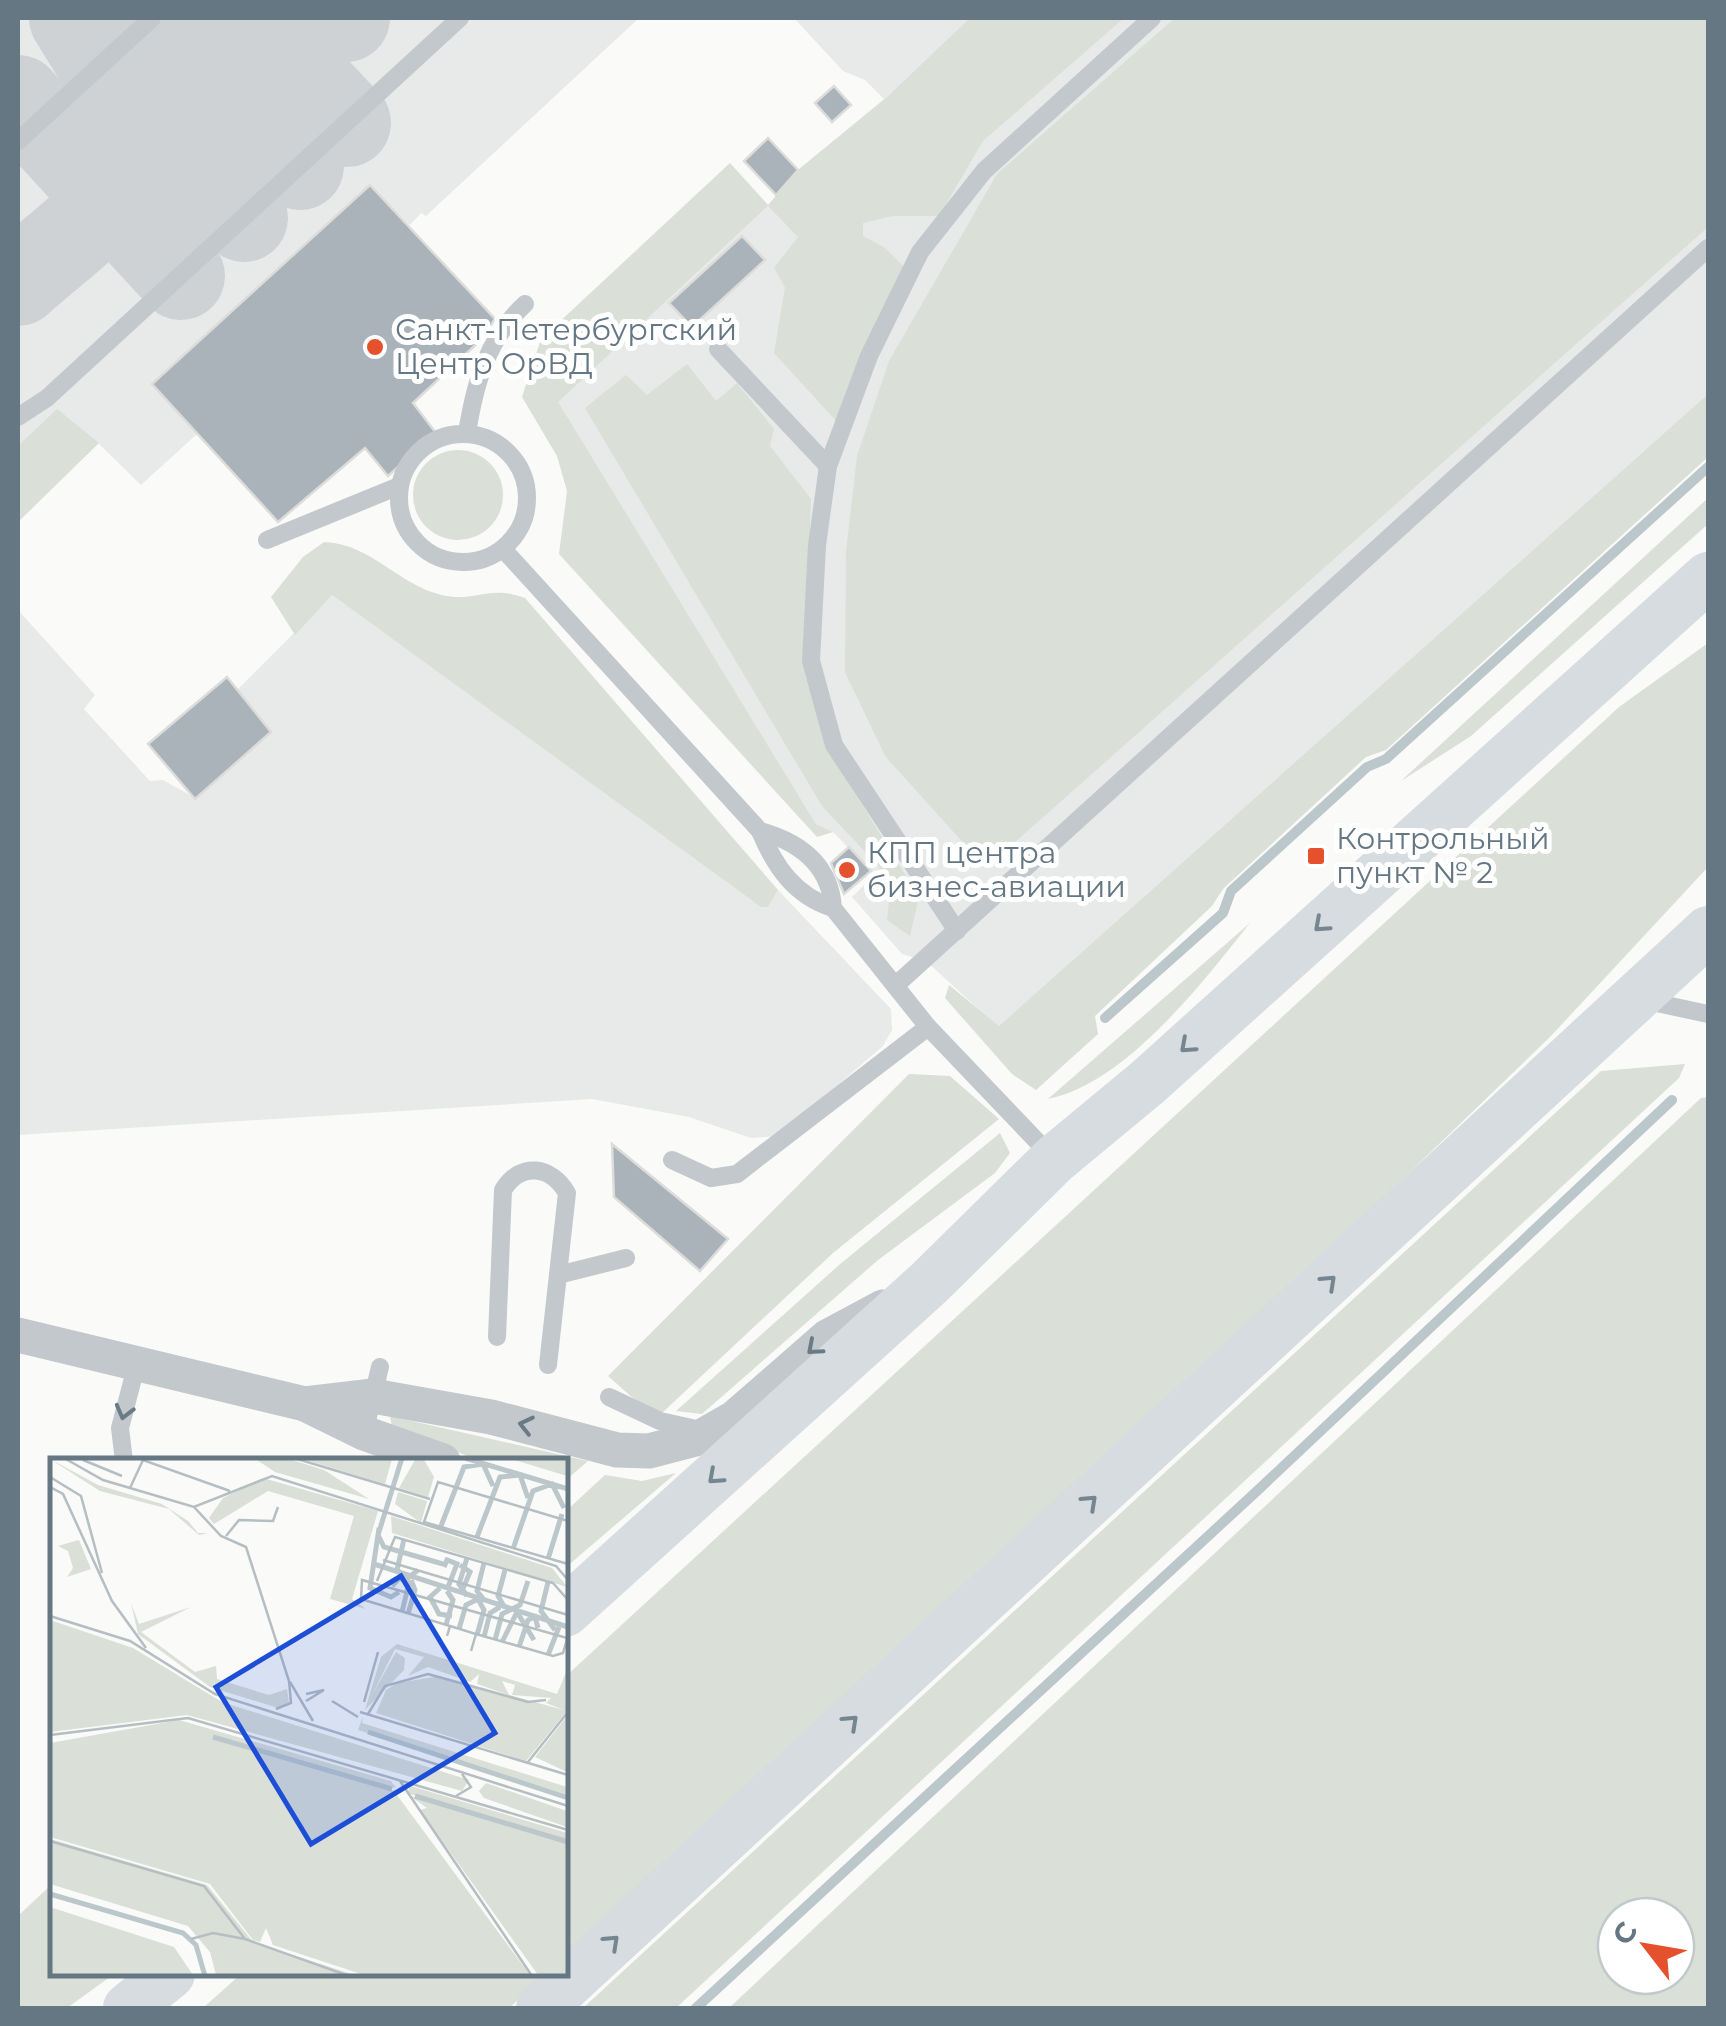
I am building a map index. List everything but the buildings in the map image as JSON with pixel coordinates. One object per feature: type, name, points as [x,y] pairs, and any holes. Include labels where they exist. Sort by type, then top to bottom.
[{"type":"main road","points":[[568,1609],[929,1282],[1055,1160],[1708,577]]},
{"type":"main road","points":[[1511,753],[1708,616]]},
{"type":"main road","points":[[541,2008],[1708,931]]},
{"type":"main road","points":[[128,2008],[168,1976]]},
{"type":"street","points":[[305,1404],[377,1382],[617,1450],[649,1451],[711,1432],[734,1418],[827,1337],[929,1282]]},
{"type":"street","points":[[18,1335],[305,1404],[364,1433],[435,1458]]},
{"type":"lane","points":[[18,141],[152,18]]},
{"type":"lane","points":[[18,417],[47,398],[460,18]]},
{"type":"lane","points":[[957,931],[834,745],[810,661],[817,545],[828,466],[869,356],[920,252],[984,170],[1152,18]]},
{"type":"lane","points":[[896,985],[1708,248]]},
{"type":"lane","points":[[467,433],[478,374],[506,322],[525,304]]},
{"type":"lane","points":[[718,349],[828,466]]},
{"type":"lane","points":[[467,433],[496,442],[518,464],[528,494],[522,524],[503,549],[475,562],[444,560],[417,544],[401,517],[399,486],[412,458],[436,438],[467,433]]},
{"type":"lane","points":[[267,540],[399,486]]},
{"type":"lane","points":[[503,549],[760,832],[773,862],[790,881],[810,900],[833,908],[928,1027],[1055,1160]]},
{"type":"lane","points":[[760,832],[791,840],[815,861],[832,885],[833,908]]},
{"type":"lane","points":[[1638,999],[1708,1014]]},
{"type":"lane","points":[[672,1160],[711,1178],[736,1174],[928,1027]]},
{"type":"lane","points":[[497,1337],[503,1190],[511,1177],[527,1170],[546,1171],[558,1178],[567,1193],[548,1365]]},
{"type":"lane","points":[[558,1274],[626,1258]]},
{"type":"lane","points":[[124,1458],[120,1428],[137,1363]]},
{"type":"lane","points":[[364,1433],[377,1382]]},
{"type":"lane","points":[[609,1397],[660,1420],[711,1432]]},
{"type":"shaded area","points":[[18,18],[639,18],[426,216],[421,213],[410,225],[369,186],[152,384],[197,434],[141,485],[98,443],[18,522]]},
{"type":"shaded area","points":[[794,18],[1708,18],[1708,394],[998,1027],[926,961],[902,954],[852,897],[873,876],[871,871],[833,832],[816,824],[557,402],[768,206],[798,170],[884,99],[865,80],[843,71]]},
{"type":"shaded area","points":[[970,18],[1124,18],[983,141],[939,216],[893,216],[863,223],[863,236],[885,248],[904,267],[839,424],[774,353],[785,287],[774,268],[798,237],[768,206],[558,402],[816,824],[833,832],[817,837],[559,554],[567,491],[557,456],[522,397],[541,339],[730,163],[768,205],[798,170],[885,99]]},
{"type":"shaded area","points":[[1175,18],[1708,18],[1708,227],[986,868],[885,756],[845,672],[846,552],[857,456],[889,361],[997,174]]},
{"type":"shaded area","points":[[687,364],[716,401],[737,383],[774,429],[770,446],[811,499],[805,675],[845,777],[919,897],[910,936],[887,920],[889,901],[883,871],[822,806],[585,408],[626,375],[647,395]]},
{"type":"shaded area","points":[[1708,394],[1708,457],[1386,750],[1366,757],[1223,889],[1212,906],[1095,1016],[1098,1034],[1036,1090],[1012,1074],[945,998],[949,985],[999,1026]]},
{"type":"shaded area","points":[[57,409],[99,443],[18,522],[18,446]]},
{"type":"shaded area","points":[[458,450],[490,463],[503,495],[490,527],[458,540],[426,527],[413,495],[426,463]]},
{"type":"shaded area","points":[[1708,498],[1708,524],[1471,736],[1401,781]]},
{"type":"shaded area","points":[[324,542],[356,550],[412,583],[442,595],[501,593],[525,598],[778,890],[768,907],[761,907],[332,595],[295,635],[271,597],[303,557]]},
{"type":"shaded area","points":[[332,595],[760,906],[768,907],[778,890],[891,1009],[892,1030],[883,1046],[778,1136],[751,1138],[689,1117],[592,1099],[18,1135],[18,610],[95,695],[84,709],[150,781],[163,780],[195,798],[271,732],[237,690]]},
{"type":"shaded area","points":[[1708,643],[1708,867],[1550,1037],[1382,1199],[568,1954],[568,1674],[1619,707]]},
{"type":"shaded area","points":[[1250,923],[1186,1001],[1134,1052],[1077,1089],[1048,1099]]},
{"type":"shaded area","points":[[1685,1064],[1679,1078],[676,2008],[583,2008],[1601,1071]]},
{"type":"shaded area","points":[[909,1074],[950,1076],[999,1119],[833,1253],[662,1413],[634,1399],[608,1376]]},
{"type":"shaded area","points":[[1708,1097],[1708,2008],[729,2008],[1701,1098]]},
{"type":"shaded area","points":[[1000,1133],[1010,1153],[995,1173],[878,1260],[702,1414],[676,1411],[839,1265]]},
{"type":"shaded area","points":[[390,1416],[588,1461],[568,1478],[568,1458],[473,1458],[392,1427]]},
{"type":"shaded area","points":[[676,1473],[568,1565],[568,1509],[605,1475],[642,1481]]},
{"type":"shaded area","points":[[50,1886],[50,1976],[111,1976],[67,2008],[18,2008],[18,1916]]},
{"type":"shaded area","points":[[239,1976],[545,1976],[509,2008],[203,2008]]},
{"type":"waterway","points":[[1105,1018],[1223,913],[1231,891],[1367,767],[1386,759],[1708,467]]},
{"type":"waterway","points":[[696,2008],[1257,1491],[1672,1100]]},
{"type":"taxiway","points":[[73,18],[102,65],[244,218]]},
{"type":"taxiway","points":[[165,18],[300,166]]},
{"type":"taxiway","points":[[229,18],[314,23],[346,18]]},
{"type":"taxiway","points":[[248,18],[347,123]]},
{"type":"taxiway","points":[[18,282],[89,221],[123,178],[131,152],[133,123],[125,90]]},
{"type":"taxiway","points":[[18,99],[181,276]]},
{"type":"place","name":"Санкт-Петербургский Центр ОрВД","points":[[375,347]]},
{"type":"place","name":"Контрольный пункт № 2","points":[[1316,856]]},
{"type":"place","name":"КПП центра бизнес-авиации","points":[[847,870]]}]
